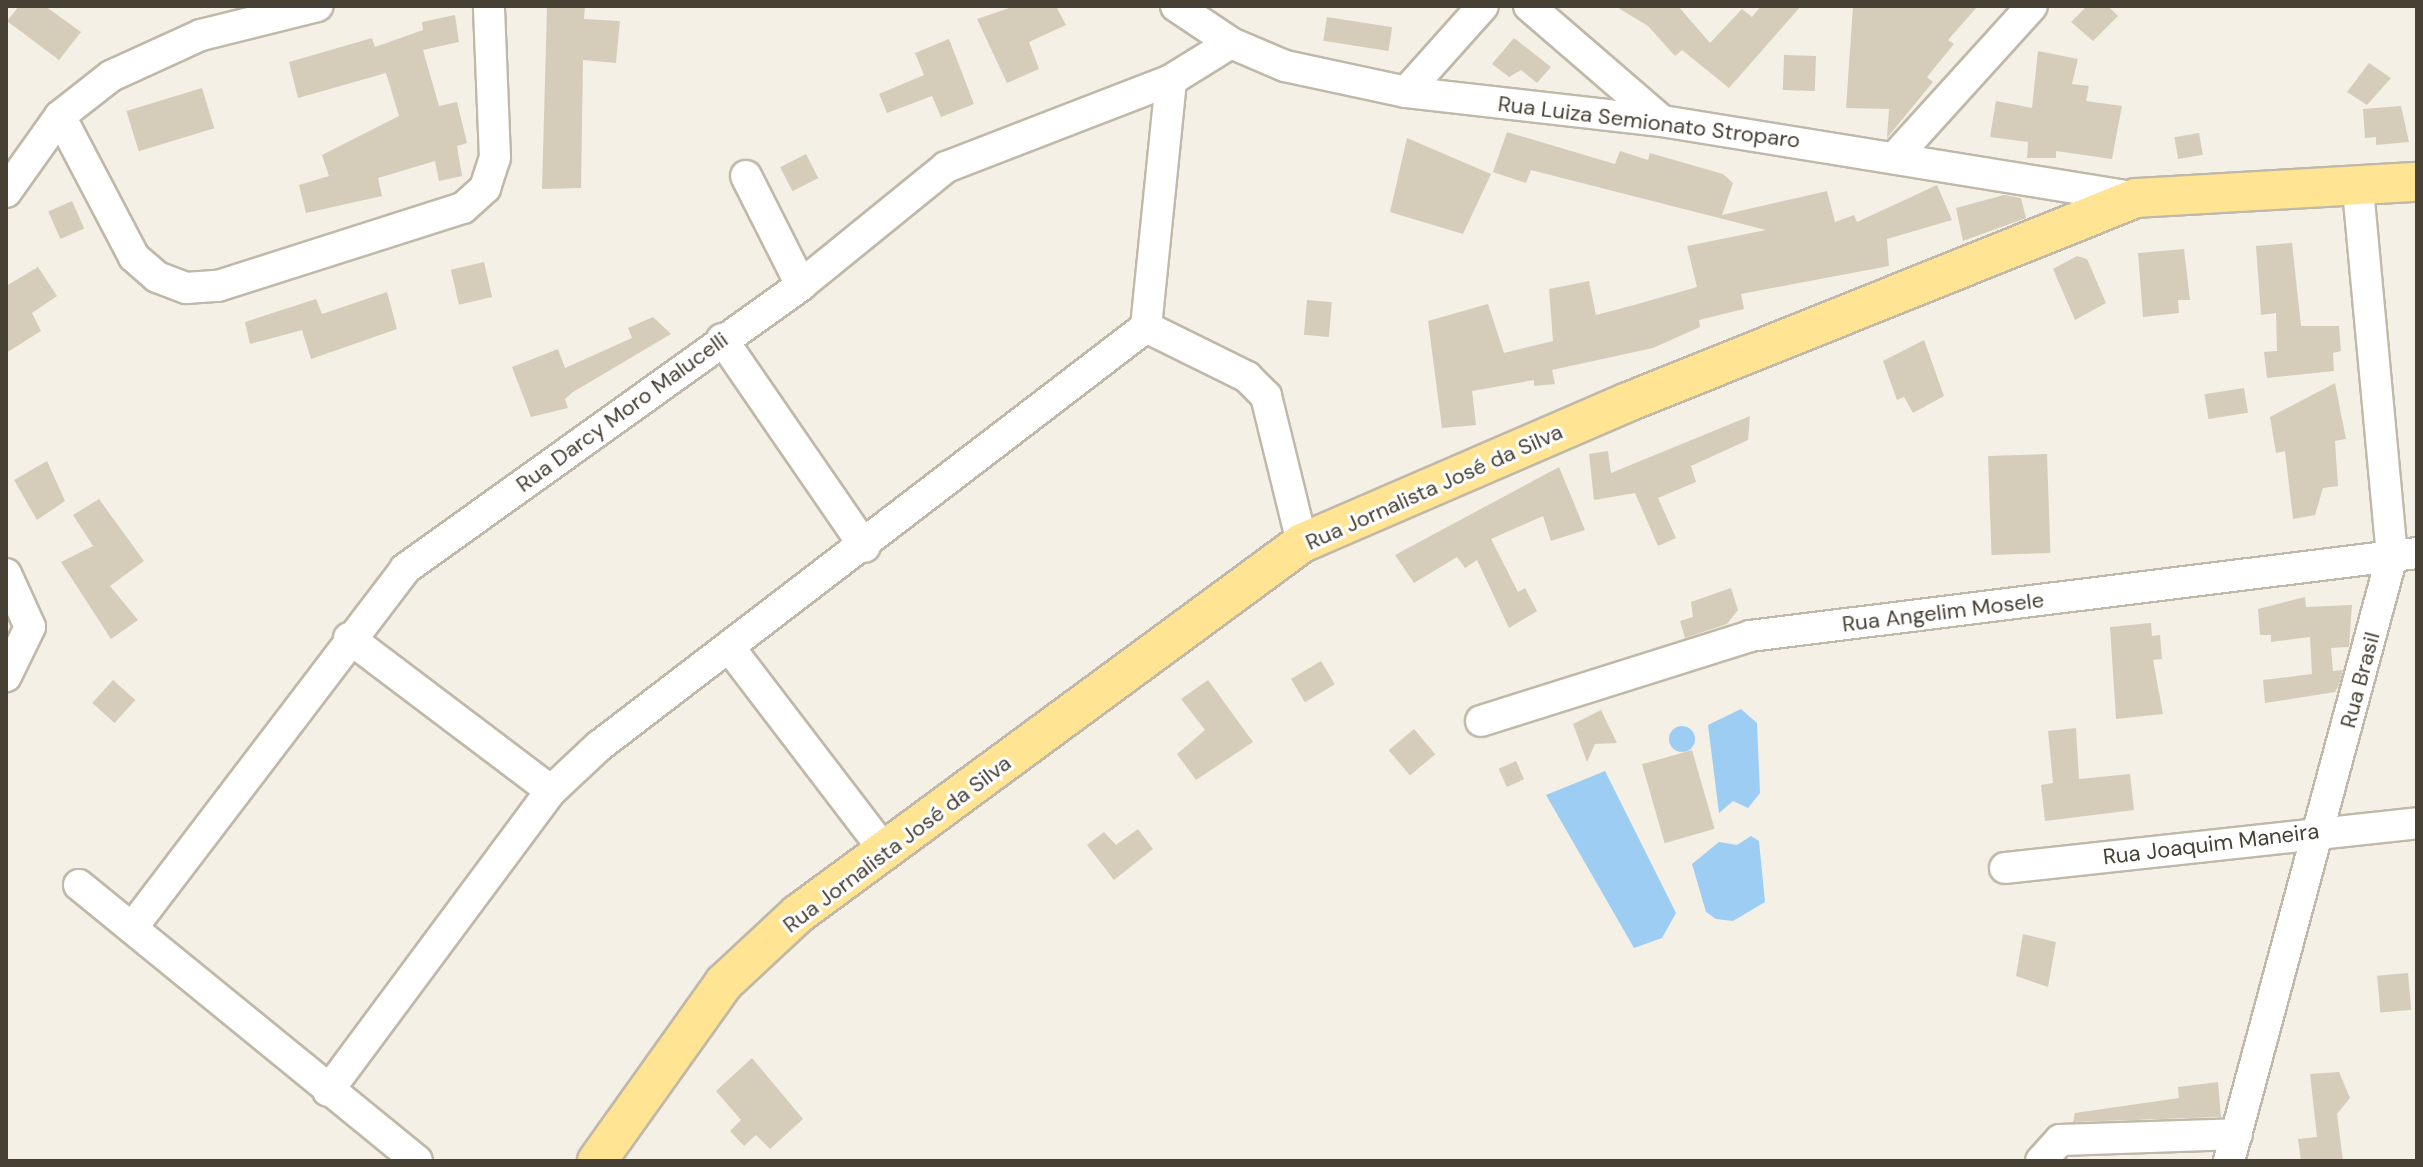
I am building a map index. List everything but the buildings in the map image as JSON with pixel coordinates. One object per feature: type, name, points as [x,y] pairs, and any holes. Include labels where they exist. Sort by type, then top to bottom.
[{"type":"main road","name":"Rua Jornalista José da Silva","points":[[597,1161],[724,983],[798,914],[1302,543],[1628,402],[2136,198],[2417,182]]},
{"type":"street","points":[[6,192],[60,116],[111,76],[201,35],[317,6]]},
{"type":"street","points":[[60,116],[134,257],[157,277],[186,288],[218,286],[463,208],[485,188],[495,158],[489,6]]},
{"type":"street","name":"Rua Luiza Semionato Stroparo","points":[[1176,6],[1231,43],[1285,66],[1406,92],[1662,121],[1896,156],[2136,198]]},
{"type":"street","points":[[1406,92],[1483,6]]},
{"type":"street","points":[[1529,6],[1662,121]]},
{"type":"street","points":[[1896,156],[2032,6]]},
{"type":"street","name":"Rua Darcy Moro Malucelli","points":[[132,928],[349,638],[405,569],[801,285],[946,167],[1171,80],[1231,43]]},
{"type":"street","points":[[328,1091],[551,791],[729,647],[865,547],[1146,327],[1171,80]]},
{"type":"street","points":[[746,176],[801,285]]},
{"type":"street","name":"Rua Brasil","points":[[2233,1148],[2319,831],[2405,555],[2358,187]]},
{"type":"street","points":[[1146,327],[1247,377],[1266,396],[1302,543]]},
{"type":"street","points":[[722,339],[865,547]]},
{"type":"street","name":"Rua Angelim Mosele","points":[[1481,721],[1750,636],[2405,555]]},
{"type":"street","points":[[6,574],[30,627],[6,676]]},
{"type":"street","points":[[349,638],[551,791]]},
{"type":"street","points":[[729,647],[885,851]]},
{"type":"street","name":"Rua Joaquim Maneira","points":[[2005,868],[2319,831],[2417,823]]},
{"type":"street","points":[[79,885],[417,1161]]},
{"type":"street","points":[[2041,1161],[2060,1140],[2233,1148]]},
{"type":"water","points":[[1741,709],[1757,723],[1760,793],[1748,808],[1733,801],[1719,813],[1708,725]]},
{"type":"water","points":[[1682,726],[1691,730],[1695,739],[1691,748],[1682,752],[1673,748],[1669,739],[1673,730]]},
{"type":"water","points":[[1605,771],[1676,913],[1662,938],[1634,948],[1546,795]]},
{"type":"water","points":[[1751,836],[1759,841],[1765,902],[1733,921],[1716,919],[1706,912],[1692,864],[1719,842],[1737,845]]}]
